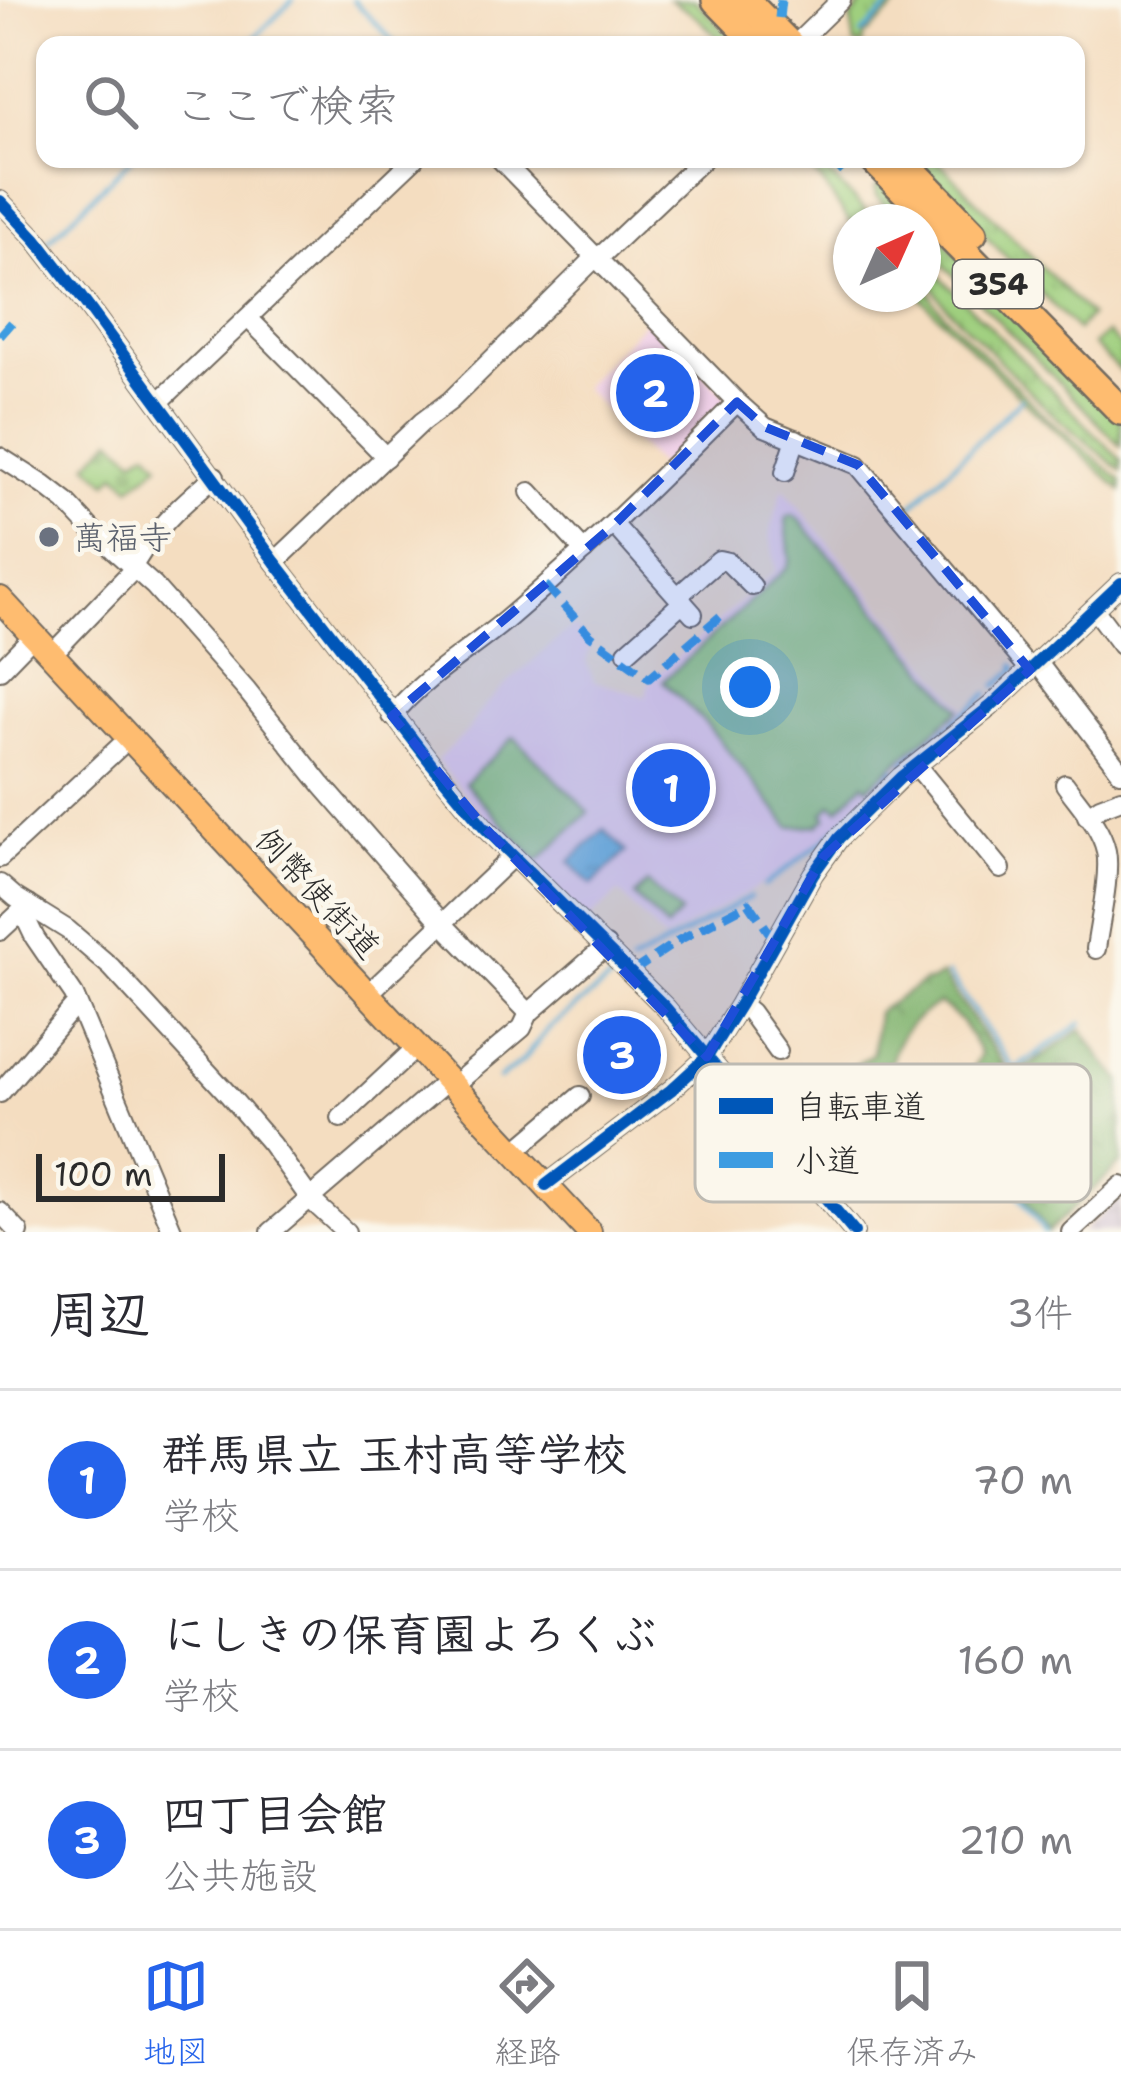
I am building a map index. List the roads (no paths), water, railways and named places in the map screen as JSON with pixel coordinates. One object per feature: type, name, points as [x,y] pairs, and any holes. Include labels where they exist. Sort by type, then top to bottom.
[{"type":"highway","points":[[716,0],[751,36]]},
{"type":"highway","points":[[745,0],[783,36]]},
{"type":"highway","name":"354","points":[[882,168],[1121,410]]},
{"type":"highway","name":"354","points":[[910,168],[1121,383]]},
{"type":"main road","name":"例幣使街道","points":[[0,599],[589,1232]]},
{"type":"street","points":[[802,36],[842,0]]},
{"type":"street","points":[[159,401],[405,168]]},
{"type":"street","points":[[509,168],[765,427],[858,465],[1121,772]]},
{"type":"street","points":[[275,562],[694,168]]},
{"type":"street","points":[[0,201],[36,239],[392,716],[484,827],[657,997],[713,1064]]},
{"type":"street","points":[[248,318],[386,457]]},
{"type":"street","points":[[392,716],[614,525],[737,402]]},
{"type":"street","points":[[785,472],[796,440]]},
{"type":"street","points":[[0,457],[55,493],[134,567],[248,691],[442,923],[529,1013]]},
{"type":"street","points":[[51,655],[130,574],[138,556],[187,500],[215,476]]},
{"type":"street","points":[[530,492],[584,551]]},
{"type":"street","points":[[614,525],[685,604]]},
{"type":"street","points":[[627,652],[685,604],[718,560],[728,562],[752,586]]},
{"type":"street","points":[[699,1064],[740,1004],[824,856],[916,765],[1034,667],[1121,583]]},
{"type":"street","points":[[1094,609],[1121,645]]},
{"type":"street","points":[[0,670],[34,635]]},
{"type":"street","points":[[0,858],[128,739]]},
{"type":"street","points":[[916,765],[1000,868]]},
{"type":"street","points":[[1065,784],[1096,829],[1107,855],[1096,949]]},
{"type":"street","points":[[1088,816],[1121,800]]},
{"type":"street","points":[[1086,867],[1107,855]]},
{"type":"street","points":[[368,994],[513,856]]},
{"type":"street","points":[[0,868],[25,908],[26,924],[70,989],[173,1232]]},
{"type":"street","points":[[0,884],[25,908],[48,917],[93,950],[125,982],[271,1144],[311,1200],[346,1232]]},
{"type":"street","points":[[0,931],[25,908]]},
{"type":"street","points":[[271,1232],[522,1028],[529,1013],[606,946]]},
{"type":"street","points":[[0,1093],[76,1003]]},
{"type":"street","points":[[740,1004],[778,1051]]},
{"type":"street","points":[[340,1118],[417,1047]]},
{"type":"street","points":[[546,1185],[695,1068]]},
{"type":"street","points":[[514,1151],[580,1096]]},
{"type":"street","points":[[1071,1232],[1121,1186]]},
{"type":"street","points":[[829,1202],[854,1232]]},
{"type":"street","points":[[0,1212],[19,1232]]},
{"type":"water","points":[[604,829],[626,852],[592,885],[569,862]]},
{"type":"waterway","points":[[256,36],[293,0]]},
{"type":"waterway","points":[[353,0],[388,36]]},
{"type":"waterway","points":[[862,34],[897,0]]},
{"type":"waterway","points":[[47,242],[122,168]]},
{"type":"waterway","points":[[1117,306],[1121,303]]},
{"type":"waterway","points":[[906,511],[1021,399]]},
{"type":"waterway","points":[[996,686],[1016,669],[1014,665]]},
{"type":"waterway","points":[[905,763],[988,694]]},
{"type":"waterway","points":[[764,886],[825,840],[896,770]]},
{"type":"waterway","points":[[631,964],[750,897]]},
{"type":"waterway","points":[[499,1079],[523,1060],[548,1029],[622,971]]},
{"type":"waterway","points":[[948,974],[1010,1064]]},
{"type":"waterway","points":[[1022,1064],[1082,1023]]},
{"type":"waterway","points":[[1024,1202],[1044,1232]]},
{"type":"place","name":"にしきの保育園よろくぶ","points":[[655,393]]},
{"type":"place","name":"萬福寺","points":[[49,537]]},
{"type":"place","name":"群馬県立 玉村高等学校","points":[[671,788]]},
{"type":"place","name":"四丁目会館","points":[[622,1055]]}]
